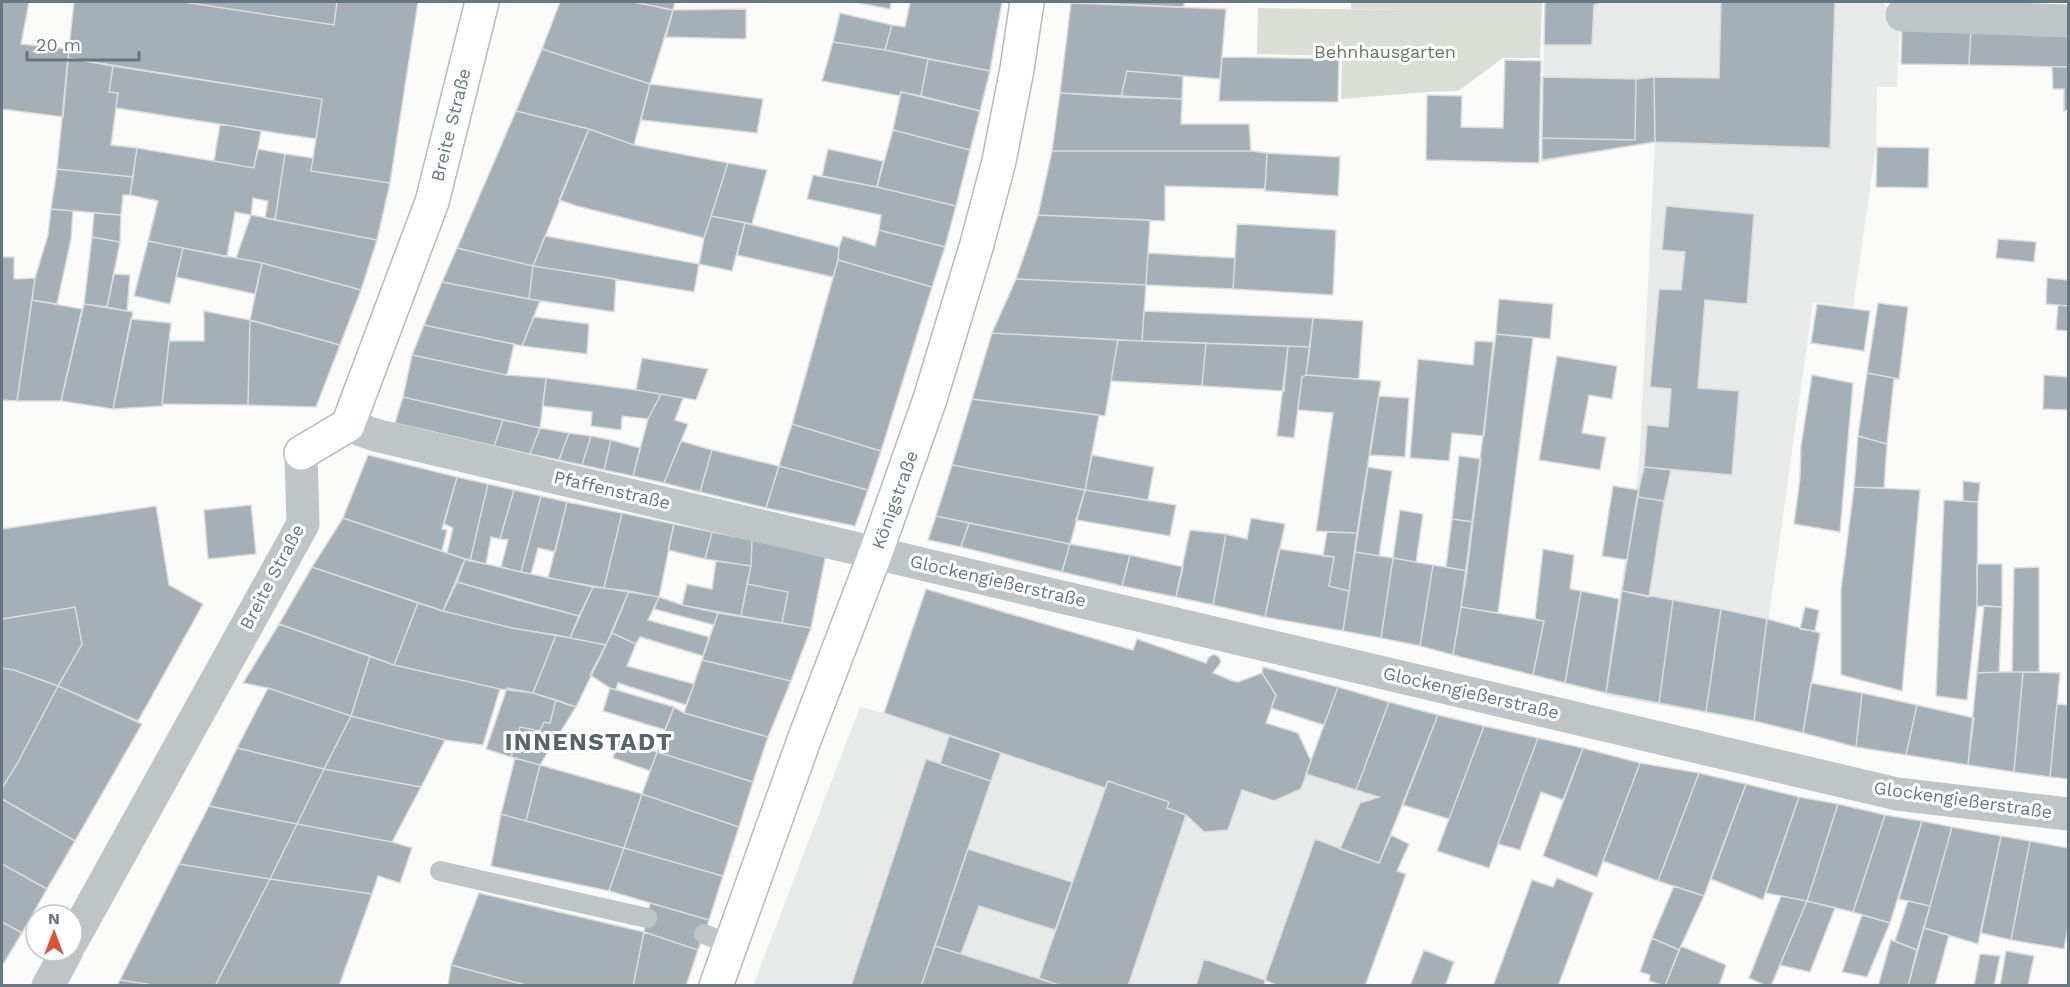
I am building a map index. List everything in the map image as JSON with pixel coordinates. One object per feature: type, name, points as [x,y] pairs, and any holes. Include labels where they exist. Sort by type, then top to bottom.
[{"type":"street","name":"Breite Straße","points":[[84,919],[303,524],[301,453],[348,425],[432,202],[482,2]]},
{"type":"street","name":"Königstraße","points":[[716,986],[717,940],[804,740],[876,552],[930,399],[980,234],[999,161],[1027,2]]},
{"type":"street","points":[[1902,15],[2068,21]]},
{"type":"street","name":"Pfaffenstraße","points":[[348,425],[375,435],[876,552]]},
{"type":"street","name":"Glockengießerstraße","points":[[876,552],[1897,794],[2068,814]]},
{"type":"street","points":[[48,986],[60,963]]},
{"type":"lane","points":[[440,871],[647,918]]},
{"type":"shaded area","points":[[1545,2],[1883,2],[1885,6],[1901,6],[1897,87],[1877,87],[1876,147],[1853,307],[1813,302],[1754,722],[1605,695],[1639,467],[1655,142],[1541,162]]},
{"type":"shaded area","points":[[1338,687],[1438,715],[1379,863],[1315,840],[1265,980],[1204,959],[1196,985],[753,986],[860,707],[884,713],[1105,788],[1108,781],[1169,802],[1204,832],[1228,830],[1242,791],[1273,802],[1301,789]]},
{"type":"green space","name":"Behnhausgarten","points":[[1351,2],[1542,2],[1540,58],[1503,58],[1458,91],[1341,99],[1342,56],[1257,54],[1258,8],[1406,10],[1351,9]]},
{"type":"building","points":[[2,2],[29,2],[21,44],[69,49],[63,117],[2,109]]},
{"type":"building","points":[[74,2],[184,2],[334,25],[337,2],[418,2],[390,183],[311,171],[322,99],[68,58]]},
{"type":"building","points":[[184,2],[337,2],[334,25]]},
{"type":"building","points":[[560,2],[634,2],[673,10],[650,84],[542,49]]},
{"type":"building","points":[[634,2],[675,2],[673,10]]},
{"type":"building","points":[[853,2],[891,2],[890,9]]},
{"type":"building","points":[[903,2],[1002,2],[990,71],[885,50],[892,25],[905,27],[910,3]]},
{"type":"building","points":[[1071,2],[1184,2],[1184,7]]},
{"type":"building","points":[[1545,2],[1603,2],[1594,5],[1592,45],[1544,45]]},
{"type":"building","points":[[1721,2],[1835,2],[1830,148],[1655,142],[1654,77],[1719,78]]},
{"type":"building","points":[[1071,3],[1226,9],[1220,79],[1127,71],[1121,97],[1060,93]]},
{"type":"building","points":[[746,9],[746,39],[666,37],[673,10]]},
{"type":"building","points":[[840,13],[892,25],[885,50],[833,42]]},
{"type":"building","points":[[1902,28],[1971,30],[1969,65],[1901,64]]},
{"type":"building","points":[[1971,30],[2068,36],[2068,67],[1969,65]]},
{"type":"building","points":[[833,42],[928,59],[921,96],[901,92],[900,96],[822,81]]},
{"type":"building","points":[[542,49],[650,84],[634,145],[589,129],[516,111]]},
{"type":"building","points":[[1222,57],[1339,59],[1338,102],[1219,101]]},
{"type":"building","points":[[68,58],[113,66],[109,92],[118,93],[111,145],[137,148],[133,177],[57,169]]},
{"type":"building","points":[[928,59],[990,71],[980,111],[921,96]]},
{"type":"building","points":[[1505,60],[1541,61],[1539,163],[1426,160],[1427,95],[1462,96],[1461,127],[1503,128]]},
{"type":"building","points":[[113,66],[322,99],[316,139],[116,108],[118,93],[109,92]]},
{"type":"building","points":[[2052,67],[2068,67],[2068,110],[2064,111],[2064,89],[2053,89]]},
{"type":"building","points":[[1127,71],[1183,76],[1182,99],[1121,97]]},
{"type":"building","points":[[1543,77],[1636,79],[1635,140],[1542,138]]},
{"type":"building","points":[[1654,77],[1655,142],[1542,160],[1542,138],[1635,140],[1636,79]]},
{"type":"building","points":[[650,84],[763,99],[757,133],[641,120]]},
{"type":"building","points":[[901,92],[980,111],[970,150],[893,130]]},
{"type":"building","points":[[1060,93],[1182,99],[1181,124],[1249,124],[1251,151],[1052,151]]},
{"type":"building","points":[[516,111],[589,129],[533,266],[457,248]]},
{"type":"building","points":[[220,124],[261,131],[254,168],[214,161]]},
{"type":"building","points":[[589,129],[634,145],[728,163],[704,238],[559,200]]},
{"type":"building","points":[[893,130],[970,150],[956,206],[877,187]]},
{"type":"building","points":[[1877,147],[1929,148],[1928,188],[1876,187]]},
{"type":"building","points":[[137,148],[254,168],[258,149],[285,154],[275,220],[265,218],[268,201],[253,198],[251,215],[235,212],[227,257],[148,241],[158,201],[130,195]]},
{"type":"building","points":[[828,149],[883,161],[877,187],[822,176]]},
{"type":"building","points":[[1052,151],[1251,151],[1267,153],[1265,189],[1165,186],[1165,221],[1038,215]]},
{"type":"building","points":[[1267,153],[1340,157],[1338,196],[1265,191]]},
{"type":"building","points":[[285,154],[313,158],[311,171],[390,183],[377,240],[275,220]]},
{"type":"building","points":[[728,163],[767,170],[752,224],[711,216]]},
{"type":"building","points":[[57,169],[133,177],[130,195],[123,195],[121,215],[51,209]]},
{"type":"building","points":[[813,175],[877,187],[956,206],[945,247],[879,230],[881,215],[807,199]]},
{"type":"building","points":[[1666,206],[1754,214],[1747,304],[1705,300],[1698,388],[1739,391],[1732,475],[1644,467],[1647,425],[1668,427],[1671,389],[1650,387],[1659,289],[1681,290],[1685,252],[1662,250]]},
{"type":"building","points":[[51,209],[73,211],[71,239],[57,304],[32,300],[35,278],[48,235]]},
{"type":"building","points":[[94,213],[121,215],[120,242],[92,237]]},
{"type":"building","points":[[251,215],[377,240],[361,290],[236,258]]},
{"type":"building","points":[[1038,215],[1150,220],[1146,285],[1016,279]]},
{"type":"building","points":[[711,216],[745,223],[732,271],[699,264]]},
{"type":"building","points":[[745,223],[839,247],[833,277],[737,255]]},
{"type":"building","points":[[1237,224],[1336,230],[1333,295],[1233,289]]},
{"type":"building","points":[[879,230],[945,247],[932,287],[838,260],[843,236],[875,246]]},
{"type":"building","points":[[545,236],[699,264],[694,292],[533,266]]},
{"type":"building","points":[[92,237],[120,242],[107,307],[84,304]]},
{"type":"building","points":[[1998,239],[2036,242],[2034,262],[1996,258]]},
{"type":"building","points":[[148,241],[183,248],[170,304],[134,296]]},
{"type":"building","points":[[183,248],[262,263],[255,294],[176,277]]},
{"type":"building","points":[[457,248],[533,266],[529,299],[442,282]]},
{"type":"building","points":[[1148,253],[1235,258],[1233,289],[1146,285]]},
{"type":"building","points":[[2,257],[14,257],[14,279],[35,278],[17,401],[2,400]]},
{"type":"building","points":[[838,260],[932,287],[881,451],[792,424]]},
{"type":"building","points":[[262,263],[361,290],[340,345],[250,320]]},
{"type":"building","points":[[533,266],[616,279],[614,312],[529,299]]},
{"type":"building","points":[[114,274],[130,275],[127,311],[107,307]]},
{"type":"building","points":[[2047,278],[2068,280],[2068,306],[2046,304]]},
{"type":"building","points":[[1016,279],[1146,285],[1142,341],[992,333]]},
{"type":"building","points":[[442,282],[540,301],[522,346],[424,325]]},
{"type":"building","points":[[1499,299],[1553,304],[1550,339],[1496,334]]},
{"type":"building","points":[[32,300],[82,309],[61,401],[17,401]]},
{"type":"building","points":[[1878,303],[1908,307],[1899,379],[1867,373]]},
{"type":"building","points":[[84,304],[133,312],[113,409],[61,401]]},
{"type":"building","points":[[1817,304],[1870,311],[1864,351],[1811,343]]},
{"type":"building","points":[[2058,305],[2068,306],[2068,331],[2056,330]]},
{"type":"building","points":[[204,311],[250,320],[248,405],[162,404],[169,341],[204,341]]},
{"type":"building","points":[[1144,311],[1313,318],[1310,347],[1142,341]]},
{"type":"building","points":[[534,317],[589,324],[587,354],[522,346]]},
{"type":"building","points":[[1313,318],[1363,321],[1359,379],[1306,375]]},
{"type":"building","points":[[131,319],[171,323],[162,406],[113,409]]},
{"type":"building","points":[[250,320],[340,345],[316,407],[248,405]]},
{"type":"building","points":[[424,325],[514,344],[507,375],[412,355]]},
{"type":"building","points":[[992,333],[1118,340],[1105,416],[972,399]]},
{"type":"building","points":[[1496,334],[1533,338],[1498,613],[1461,607]]},
{"type":"building","points":[[1118,340],[1206,343],[1202,386],[1111,381]]},
{"type":"building","points":[[1475,341],[1493,342],[1484,436],[1452,433],[1449,461],[1410,458],[1418,359],[1473,365]]},
{"type":"building","points":[[1206,343],[1288,346],[1284,391],[1202,386]]},
{"type":"building","points":[[1288,346],[1310,347],[1306,375],[1302,377],[1294,438],[1277,436]]},
{"type":"building","points":[[412,355],[507,375],[546,378],[540,428],[403,397]]},
{"type":"building","points":[[1557,356],[1617,366],[1612,399],[1589,395],[1582,433],[1606,437],[1600,470],[1539,460]]},
{"type":"building","points":[[642,358],[708,369],[696,400],[636,390]]},
{"type":"building","points":[[1867,373],[1894,378],[1887,444],[1858,436]]},
{"type":"building","points":[[1306,375],[1381,381],[1357,533],[1316,531],[1333,413],[1298,410],[1302,377]]},
{"type":"building","points":[[1812,375],[1853,383],[1840,532],[1794,524],[1800,478],[1801,446]]},
{"type":"building","points":[[2044,375],[2068,377],[2068,410],[2043,409]]},
{"type":"building","points":[[546,378],[661,394],[648,419],[622,416],[621,430],[591,426],[592,412],[543,406]]},
{"type":"building","points":[[661,394],[683,398],[675,420],[688,424],[664,483],[633,476],[648,419]]},
{"type":"building","points":[[1379,396],[1409,398],[1405,457],[1370,455]]},
{"type":"building","points":[[403,397],[503,420],[494,446],[395,423]]},
{"type":"building","points":[[972,399],[1099,415],[1085,490],[952,465]]},
{"type":"building","points":[[503,420],[540,428],[530,454],[494,446]]},
{"type":"building","points":[[792,424],[881,451],[868,490],[779,466]]},
{"type":"building","points":[[540,428],[569,433],[559,460],[530,454]]},
{"type":"building","points":[[569,433],[591,436],[582,465],[559,460]]},
{"type":"building","points":[[591,436],[611,440],[604,470],[582,465]]},
{"type":"building","points":[[1858,436],[1887,444],[1884,488],[1854,487]]},
{"type":"building","points":[[611,440],[640,448],[633,476],[604,470]]},
{"type":"building","points":[[681,441],[712,450],[700,492],[664,483]]},
{"type":"building","points":[[712,450],[779,466],[766,508],[700,492]]},
{"type":"building","points":[[368,455],[457,477],[442,529],[447,530],[442,551],[343,518]]},
{"type":"building","points":[[1092,455],[1154,467],[1148,500],[1085,490]]},
{"type":"building","points":[[1459,456],[1481,459],[1473,522],[1452,519]]},
{"type":"building","points":[[952,465],[1085,490],[1070,544],[936,516]]},
{"type":"building","points":[[779,466],[868,490],[855,526],[766,508]]},
{"type":"building","points":[[1368,467],[1392,471],[1379,556],[1355,552]]},
{"type":"building","points":[[1644,467],[1671,470],[1664,501],[1637,497]]},
{"type":"building","points":[[457,477],[488,484],[470,561],[447,553],[453,528],[444,524]]},
{"type":"building","points":[[1963,481],[1980,483],[1978,502],[1963,501]]},
{"type":"building","points":[[488,484],[514,490],[500,539],[491,537],[486,564],[470,561]]},
{"type":"building","points":[[1613,486],[1639,490],[1627,560],[1602,556]]},
{"type":"building","points":[[1854,487],[1920,490],[1902,691],[1841,675],[1841,590]]},
{"type":"building","points":[[514,490],[541,496],[521,572],[501,567],[508,540],[500,539]]},
{"type":"building","points":[[1085,490],[1176,505],[1170,536],[1076,520]]},
{"type":"building","points":[[541,496],[567,502],[555,552],[538,548],[531,574],[521,572]]},
{"type":"building","points":[[1637,497],[1664,501],[1649,597],[1622,591]]},
{"type":"building","points":[[1944,500],[1978,502],[1977,606],[1967,700],[1936,696]]},
{"type":"building","points":[[567,502],[622,513],[604,588],[548,578]]},
{"type":"building","points":[[251,505],[256,554],[208,559],[204,510]]},
{"type":"building","points":[[156,506],[169,585],[203,604],[138,721],[58,686],[82,644],[75,607],[2,619],[2,529]]},
{"type":"building","points":[[1400,510],[1423,514],[1416,562],[1393,558]]},
{"type":"building","points":[[622,513],[674,524],[659,597],[604,588]]},
{"type":"building","points":[[936,516],[969,523],[961,547],[928,540]]},
{"type":"building","points":[[343,518],[465,559],[443,611],[312,567]]},
{"type":"building","points":[[1251,518],[1285,524],[1265,617],[1213,605],[1226,534],[1247,539]]},
{"type":"building","points":[[1452,519],[1473,522],[1467,571],[1446,567]]},
{"type":"building","points":[[969,523],[1070,544],[1062,572],[961,547]]},
{"type":"building","points":[[674,524],[712,532],[705,559],[668,550]]},
{"type":"building","points":[[1190,530],[1226,534],[1213,605],[1176,597]]},
{"type":"building","points":[[712,532],[752,540],[751,566],[705,559]]},
{"type":"building","points":[[1327,532],[1357,533],[1349,591],[1329,586],[1334,557],[1323,556]]},
{"type":"building","points":[[752,540],[826,554],[811,628],[782,623],[788,592],[747,584],[751,566]]},
{"type":"building","points":[[1070,544],[1130,555],[1122,586],[1062,572]]},
{"type":"building","points":[[1279,549],[1334,557],[1329,586],[1349,591],[1343,631],[1265,617]]},
{"type":"building","points":[[1543,549],[1574,555],[1570,589],[1581,591],[1565,683],[1533,675],[1544,621],[1535,619]]},
{"type":"building","points":[[1355,552],[1393,558],[1381,638],[1343,631]]},
{"type":"building","points":[[1130,555],[1183,567],[1176,597],[1122,586]]},
{"type":"building","points":[[1393,558],[1433,565],[1420,646],[1381,638]]},
{"type":"building","points":[[465,559],[593,587],[579,616],[457,582]]},
{"type":"building","points":[[716,561],[751,566],[741,616],[682,605],[687,584],[712,589]]},
{"type":"building","points":[[1977,564],[2002,564],[2002,607],[1977,606]]},
{"type":"building","points":[[1433,565],[1467,571],[1453,655],[1420,646]]},
{"type":"building","points":[[312,567],[418,603],[394,665],[279,624]]},
{"type":"building","points":[[2039,567],[2039,672],[2012,672],[2014,568]]},
{"type":"building","points":[[457,582],[579,616],[570,638],[512,628],[443,611]]},
{"type":"building","points":[[747,584],[788,592],[782,623],[741,616]]},
{"type":"building","points":[[593,587],[629,591],[606,645],[570,638]]},
{"type":"building","points":[[926,589],[1133,650],[1137,639],[1206,663],[1214,654],[1221,662],[1213,673],[1233,681],[1238,682],[1262,673],[1276,695],[1266,723],[1298,733],[1311,761],[1301,789],[1274,801],[1242,790],[1228,830],[1204,832],[1186,815],[1167,808],[1169,802],[1108,781],[1105,788],[884,713]]},
{"type":"building","points":[[629,591],[659,597],[648,620],[709,637],[703,656],[640,637],[636,644],[612,633]]},
{"type":"building","points":[[1581,591],[1619,599],[1606,693],[1565,683]]},
{"type":"building","points":[[1622,591],[1673,600],[1659,703],[1606,693]]},
{"type":"building","points":[[659,597],[718,613],[714,625],[654,609]]},
{"type":"building","points":[[1673,600],[1721,609],[1706,712],[1659,703]]},
{"type":"building","points":[[418,603],[512,628],[556,635],[533,693],[500,689],[394,665]]},
{"type":"building","points":[[1984,606],[2002,607],[1999,672],[1977,673]]},
{"type":"building","points":[[75,607],[82,644],[58,686],[2,668],[2,619]]},
{"type":"building","points":[[1461,607],[1544,621],[1533,675],[1453,655]]},
{"type":"building","points":[[1805,607],[1819,610],[1815,631],[1800,629]]},
{"type":"building","points":[[1721,609],[1767,619],[1754,721],[1706,712]]},
{"type":"building","points":[[718,613],[811,628],[791,681],[702,660]]},
{"type":"building","points":[[1767,619],[1820,633],[1803,733],[1754,721]]},
{"type":"building","points":[[279,624],[370,656],[351,716],[268,688],[243,683]]},
{"type":"building","points":[[612,633],[636,644],[627,666],[694,684],[686,705],[618,683],[616,690],[590,675]]},
{"type":"building","points":[[556,635],[606,645],[576,707],[533,693]]},
{"type":"building","points":[[370,656],[394,665],[500,689],[483,745],[445,740],[351,716]]},
{"type":"building","points":[[702,660],[791,681],[768,737],[684,713]]},
{"type":"building","points":[[1263,667],[1338,687],[1324,725],[1271,708],[1276,695],[1262,673]]},
{"type":"building","points":[[2,668],[58,686],[2,788]]},
{"type":"building","points":[[2023,672],[2014,772],[1968,765],[1977,673]]},
{"type":"building","points":[[2023,672],[2060,673],[2050,777],[2014,772]]},
{"type":"building","points":[[1811,683],[1862,693],[1856,747],[1803,733]]},
{"type":"building","points":[[58,686],[142,724],[75,841],[2,799],[2,788]]},
{"type":"building","points":[[1338,687],[1389,702],[1356,790],[1306,774]]},
{"type":"building","points":[[268,688],[351,716],[324,769],[237,748]]},
{"type":"building","points":[[507,688],[556,700],[550,723],[544,722],[540,731],[520,727],[511,757],[486,749]]},
{"type":"building","points":[[610,688],[674,707],[665,730],[603,711]]},
{"type":"building","points":[[1862,693],[1917,705],[1906,755],[1856,747]]},
{"type":"building","points":[[556,700],[576,707],[540,765],[511,757],[520,727],[540,731],[544,722],[550,723]]},
{"type":"building","points":[[1389,702],[1438,715],[1379,863],[1340,849],[1360,803],[1379,797],[1356,790]]},
{"type":"building","points":[[2057,704],[2068,705],[2068,779],[2050,777]]},
{"type":"building","points":[[1917,705],[1974,718],[1968,765],[1906,755]]},
{"type":"building","points":[[674,707],[684,713],[768,737],[753,782],[657,752]]},
{"type":"building","points":[[1438,715],[1484,726],[1449,819],[1403,805]]},
{"type":"building","points":[[351,716],[445,740],[421,787],[324,769]]},
{"type":"building","points":[[1484,726],[1538,738],[1489,868],[1437,851]]},
{"type":"building","points":[[949,736],[1001,753],[991,781],[940,764]]},
{"type":"building","points":[[620,737],[657,752],[650,771],[613,758]]},
{"type":"building","points":[[1538,738],[1583,748],[1563,800],[1541,792],[1520,850],[1498,844]]},
{"type":"building","points":[[237,748],[324,769],[297,824],[209,806]]},
{"type":"building","points":[[1583,748],[1640,763],[1597,877],[1543,856]]},
{"type":"building","points":[[657,752],[753,782],[739,827],[642,794]]},
{"type":"building","points":[[515,758],[540,765],[526,821],[501,814]]},
{"type":"building","points":[[926,759],[991,781],[921,986],[851,986]]},
{"type":"building","points":[[1640,763],[1699,773],[1658,881],[1603,861]]},
{"type":"building","points":[[540,765],[642,794],[624,848],[526,821]]},
{"type":"building","points":[[324,769],[421,787],[392,842],[297,824]]},
{"type":"building","points":[[1699,773],[1746,784],[1704,896],[1658,881]]},
{"type":"building","points":[[1108,781],[1169,802],[1167,808],[1186,815],[1128,986],[1061,986],[1039,978]]},
{"type":"building","points":[[1746,784],[1799,797],[1763,900],[1711,879]]},
{"type":"building","points":[[642,794],[739,827],[723,876],[624,848]]},
{"type":"building","points":[[1799,797],[1838,804],[1807,901],[1766,893]]},
{"type":"building","points":[[2,799],[75,841],[47,889],[2,864]]},
{"type":"building","points":[[1838,804],[1885,815],[1853,912],[1807,901]]},
{"type":"building","points":[[209,806],[297,824],[270,879],[179,864]]},
{"type":"building","points":[[501,814],[624,848],[609,891],[491,866]]},
{"type":"building","points":[[1885,815],[1922,821],[1890,923],[1853,912]]},
{"type":"building","points":[[1922,821],[1952,827],[1930,906],[1899,899]]},
{"type":"building","points":[[297,824],[412,848],[400,883],[378,876],[372,894],[270,879]]},
{"type":"building","points":[[1952,827],[2001,836],[1978,944],[1924,928]]},
{"type":"building","points":[[1391,835],[1409,844],[1397,871],[1406,874],[1365,986],[1278,986],[1265,980],[1315,839],[1379,863]]},
{"type":"building","points":[[2001,836],[2030,841],[2011,940],[1981,933]]},
{"type":"building","points":[[2030,841],[2068,848],[2068,927],[2064,949],[2011,940]]},
{"type":"building","points":[[624,848],[723,876],[709,920],[609,891]]},
{"type":"building","points":[[968,849],[1072,882],[1055,930],[979,906],[961,954],[935,946]]},
{"type":"building","points":[[2,864],[47,889],[39,903],[24,903],[22,933],[2,922]]},
{"type":"building","points":[[179,864],[270,879],[215,986],[160,986],[120,980]]},
{"type":"building","points":[[1557,878],[1593,893],[1558,986],[1493,986],[1532,880],[1553,887]]},
{"type":"building","points":[[270,879],[372,894],[339,986],[215,986]]},
{"type":"building","points":[[1674,886],[1704,896],[1679,950],[1652,938]]},
{"type":"building","points":[[479,893],[644,932],[633,986],[529,986],[451,965]]},
{"type":"building","points":[[1781,896],[1807,901],[1771,986],[1766,986],[1749,978]]},
{"type":"building","points":[[1807,901],[1835,908],[1810,972],[1780,965]]},
{"type":"building","points":[[1908,901],[1930,906],[1917,950],[1895,941]]},
{"type":"building","points":[[650,903],[709,920],[698,950],[644,932]]},
{"type":"building","points":[[1862,915],[1890,923],[1867,977],[1842,972]]},
{"type":"building","points":[[2,922],[22,933],[2,966]]},
{"type":"building","points":[[1924,928],[1949,935],[1935,986],[1908,986]]},
{"type":"building","points":[[644,932],[698,950],[686,986],[633,986]]},
{"type":"building","points":[[1652,938],[1679,950],[1665,986],[1649,981],[1650,975],[1640,972]]},
{"type":"building","points":[[1891,940],[1917,950],[1908,986],[1878,986]]},
{"type":"building","points":[[935,946],[961,954],[1059,985],[921,986]]},
{"type":"building","points":[[1681,946],[1726,965],[1719,986],[1665,986]]},
{"type":"building","points":[[1424,950],[1454,962],[1445,986],[1410,986]]},
{"type":"building","points":[[2006,951],[2034,956],[2028,986],[2000,986]]},
{"type":"building","points":[[1980,954],[2000,956],[1994,986],[1974,986]]},
{"type":"building","points":[[1204,959],[1265,980],[1264,986],[1196,986]]},
{"type":"building","points":[[451,965],[529,986],[448,986]]},
{"type":"building","points":[[120,980],[160,986],[117,986]]},
{"type":"district","name":"INNENSTADT","points":[[589,742]]}]
